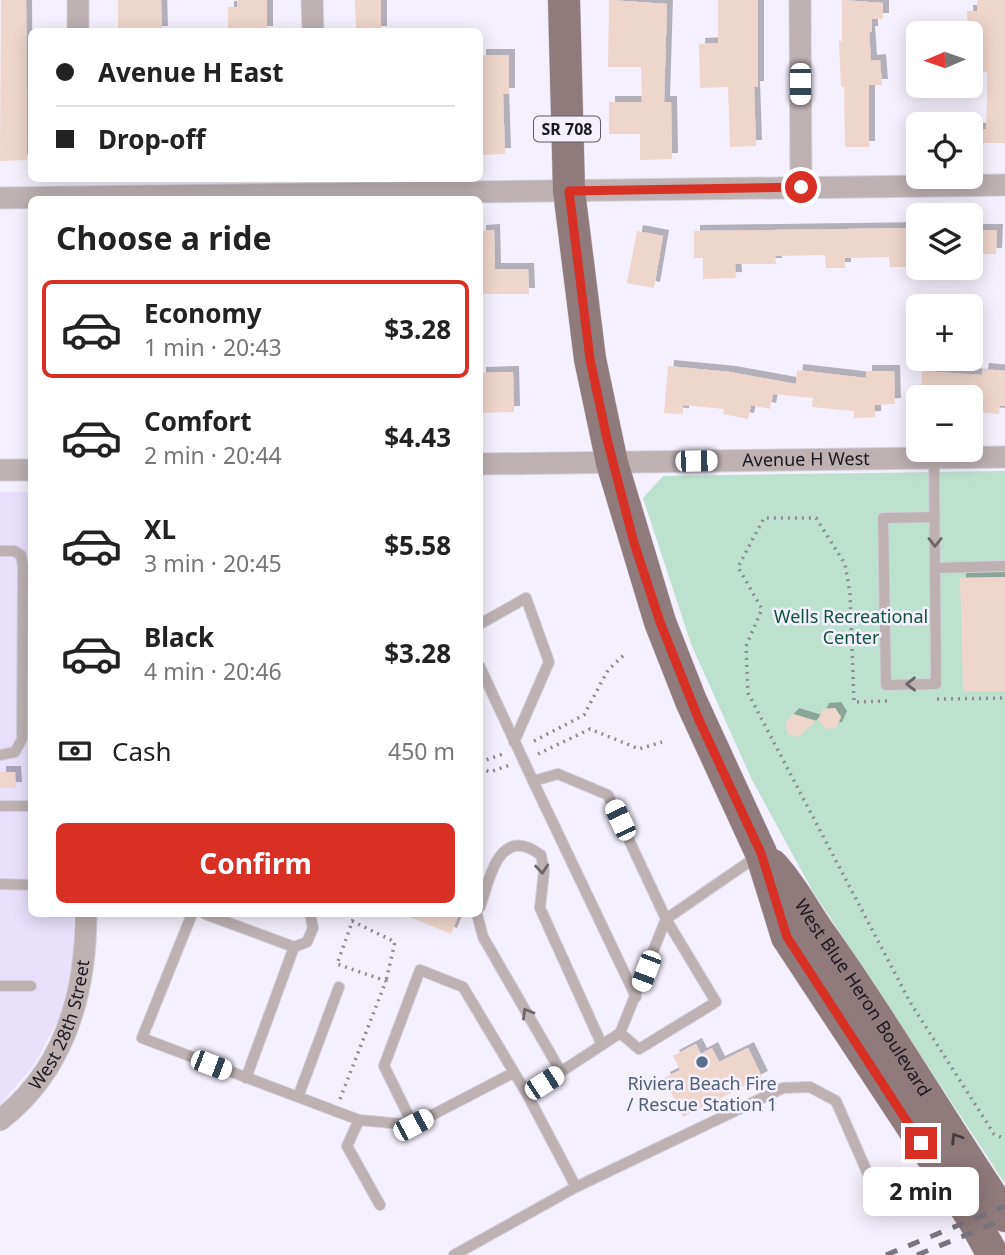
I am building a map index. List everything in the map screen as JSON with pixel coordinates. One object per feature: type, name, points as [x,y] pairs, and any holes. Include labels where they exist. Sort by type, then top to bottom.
[{"type":"main road","name":"West Blue Heron Boulevard","points":[[564,0],[569,191],[590,359],[612,463],[660,622],[691,701],[761,853],[787,937],[973,1219],[993,1255]]},
{"type":"main road","name":"West Blue Heron Boulevard","points":[[761,853],[786,880],[820,934],[881,1019],[1005,1216]]},
{"type":"street","points":[[78,0],[78,28]]},
{"type":"street","points":[[313,0],[313,28]]},
{"type":"street","points":[[800,0],[801,187]]},
{"type":"street","points":[[0,198],[78,188],[313,186],[569,191],[1005,185]]},
{"type":"street","name":"Avenue H West","points":[[983,457],[1005,457]]},
{"type":"street","name":"Avenue H West","points":[[483,464],[906,458]]},
{"type":"street","points":[[0,470],[28,470]]},
{"type":"street","name":"West 28th Street","points":[[0,1120],[30,1091],[63,1041],[83,980],[86,917]]},
{"type":"lane","points":[[934,462],[935,517],[936,684],[886,685],[883,518],[935,517]]},
{"type":"lane","points":[[0,551],[14,551],[21,555],[23,566],[22,738],[15,752],[0,755]]},
{"type":"lane","points":[[935,568],[1005,566]]},
{"type":"lane","points":[[483,622],[526,598],[549,662],[514,742]]},
{"type":"lane","points":[[483,674],[636,997]]},
{"type":"lane","points":[[533,781],[558,774],[608,795],[666,919],[716,1002],[639,1049],[620,1032]]},
{"type":"lane","points":[[0,806],[28,806]]},
{"type":"lane","points":[[483,899],[499,855],[512,846],[529,846],[541,855],[544,872],[540,908],[602,1045]]},
{"type":"lane","points":[[527,1094],[620,1032],[666,919],[761,853]]},
{"type":"lane","points":[[0,884],[28,885]]},
{"type":"lane","points":[[191,917],[142,1038],[359,1120],[413,1125],[513,1073]]},
{"type":"lane","points":[[216,917],[294,947],[307,942],[313,928],[311,917]]},
{"type":"lane","points":[[478,917],[483,937],[561,1072]]},
{"type":"lane","points":[[246,1078],[294,947]]},
{"type":"lane","points":[[413,1125],[384,1066],[420,970],[463,987],[527,1094],[576,1187]]},
{"type":"lane","points":[[0,986],[32,986]]},
{"type":"lane","points":[[298,1097],[339,987]]},
{"type":"lane","points":[[457,1254],[576,1187],[783,1088],[810,1087],[836,1101],[872,1181]]},
{"type":"lane","points":[[359,1120],[347,1146],[380,1205]]},
{"type":"path","points":[[895,701],[854,702],[850,593],[845,564],[816,518],[764,518],[738,567],[762,610],[746,646],[748,694],[910,1002],[994,1133],[1005,1139]]},
{"type":"path","points":[[534,741],[584,715],[608,670],[625,654]]},
{"type":"path","points":[[937,699],[1005,698]]},
{"type":"path","points":[[538,754],[590,730],[639,749],[662,742]]},
{"type":"path","points":[[483,761],[503,754]]},
{"type":"path","points":[[483,769],[490,772],[510,765]]},
{"type":"path","points":[[354,917],[337,964],[387,981]]},
{"type":"path","points":[[335,1111],[387,981],[395,942],[352,921]]},
{"type":"shaded area","points":[[0,492],[28,492],[28,917],[73,917],[74,956],[60,1017],[33,1066],[0,1105]]},
{"type":"green space","name":"Wells Recreational Center","points":[[1005,471],[1004,1182],[812,890],[752,780],[691,644],[643,498],[663,476]]},
{"type":"building","points":[[1,0],[26,0],[27,160],[0,161]]},
{"type":"building","points":[[118,0],[161,0],[162,28],[118,28]]},
{"type":"building","points":[[237,0],[267,0],[267,28],[228,28],[228,7],[237,7]]},
{"type":"building","points":[[355,0],[381,0],[381,28],[356,28]]},
{"type":"building","points":[[609,0],[667,4],[664,102],[671,102],[672,159],[640,160],[640,134],[609,134],[609,102],[642,102],[641,67],[608,67]]},
{"type":"building","points":[[718,0],[758,0],[758,87],[754,87],[756,146],[730,147],[728,87],[700,88],[699,44],[718,43]]},
{"type":"building","points":[[842,0],[883,3],[883,19],[872,19],[872,32],[869,32],[871,61],[880,60],[882,85],[869,85],[869,147],[845,147],[844,87],[841,87],[839,41],[842,41]]},
{"type":"building","points":[[977,0],[1005,0],[1005,143],[983,143],[987,103],[984,21],[968,21],[967,11],[977,11]]},
{"type":"building","points":[[483,55],[509,55],[509,94],[503,94],[505,154],[483,155]]},
{"type":"building","points":[[906,228],[906,267],[890,267],[889,257],[845,258],[845,268],[826,268],[825,255],[775,256],[776,264],[735,264],[736,278],[703,279],[703,258],[694,258],[694,231]]},
{"type":"building","points":[[494,230],[495,269],[528,269],[529,294],[483,294],[483,231]]},
{"type":"building","points":[[983,230],[997,230],[996,254],[983,254]]},
{"type":"building","points":[[637,231],[663,236],[654,288],[627,283]]},
{"type":"building","points":[[668,366],[730,372],[796,384],[797,370],[866,378],[866,371],[894,371],[895,404],[875,405],[875,417],[854,418],[854,411],[812,407],[813,398],[773,394],[770,409],[751,405],[748,419],[723,414],[724,409],[683,405],[683,414],[664,413]]},
{"type":"building","points":[[983,369],[1005,371],[1005,406],[1000,405],[999,414],[983,412],[983,385],[921,385],[922,371],[982,375]]},
{"type":"building","points":[[513,372],[514,412],[483,413],[483,373]]},
{"type":"building","points":[[1005,577],[1005,691],[963,691],[960,578]]},
{"type":"building","points":[[835,708],[841,717],[836,728],[826,729],[818,720],[823,709]]},
{"type":"building","points":[[793,714],[816,721],[799,737],[788,734],[785,723]]},
{"type":"building","points":[[0,772],[15,772],[16,788],[0,788]]},
{"type":"building","points":[[410,917],[458,917],[451,934]]},
{"type":"building","points":[[696,1044],[701,1054],[712,1048],[719,1062],[748,1048],[762,1077],[683,1117],[664,1078],[680,1070],[673,1056]]},
{"type":"railway","points":[[886,1255],[1005,1206]]},
{"type":"railway","points":[[917,1255],[1005,1219]]},
{"type":"place","name":"Riviera Beach Fire / Rescue Station 1","points":[[702,1062]]},
{"type":"route","points":[[801,187],[569,191],[577,276],[590,359],[612,463],[660,622],[691,701],[761,853],[787,937],[921,1143]]}]
